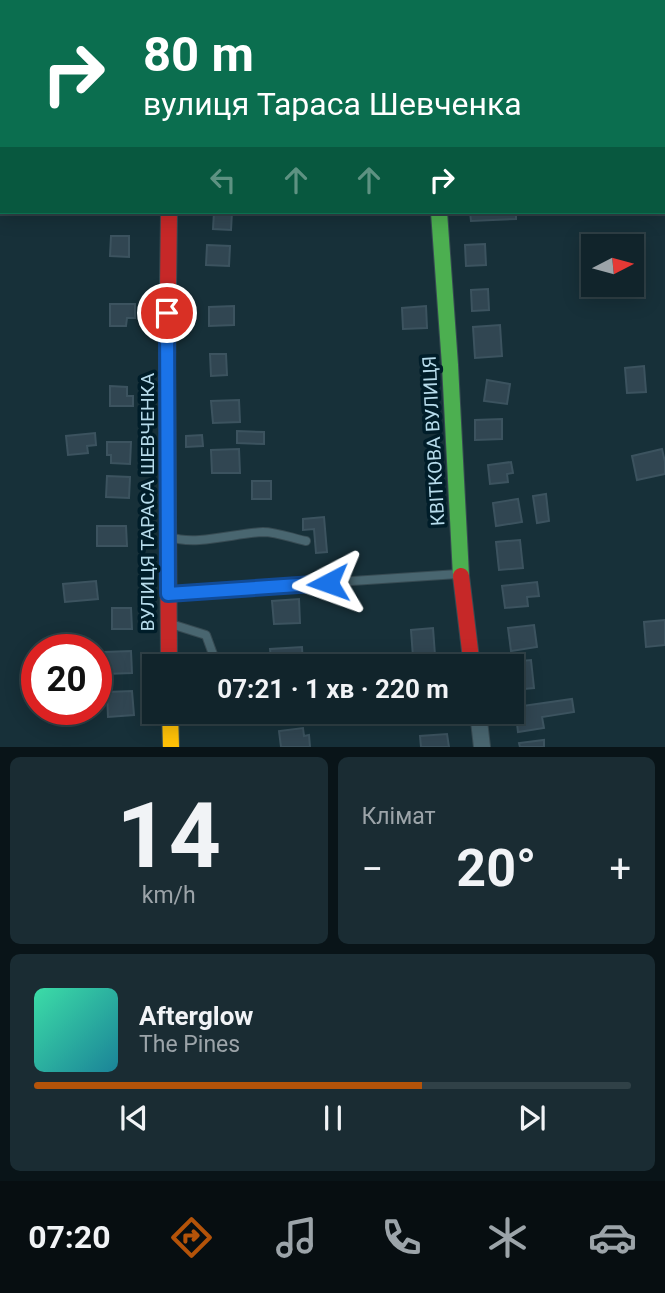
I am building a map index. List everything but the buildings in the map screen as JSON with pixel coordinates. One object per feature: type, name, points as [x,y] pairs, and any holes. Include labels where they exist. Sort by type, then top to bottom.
[{"type":"street","name":"ВУЛИЦЯ ТАРАСА ШЕВЧЕНКА","points":[[169,214],[169,654]]},
{"type":"street","name":"КВІТКОВА ВУЛИЦЯ","points":[[439,214],[461,573],[470,654]]},
{"type":"street","points":[[170,724],[171,747]]},
{"type":"street","points":[[479,724],[482,747]]},
{"type":"lane","points":[[167,536],[183,540],[209,539],[265,532],[306,541]]},
{"type":"lane","points":[[168,594],[461,573]]},
{"type":"lane","points":[[168,623],[206,635],[213,654]]},
{"type":"traffic: fast","points":[[439,214],[461,576]]},
{"type":"traffic: slow","points":[[170,724],[171,747]]},
{"type":"traffic: jam","points":[[169,214],[169,654]]},
{"type":"traffic: jam","points":[[461,576],[470,654]]},
{"type":"route","points":[[167,313],[168,594],[328,583]]}]
